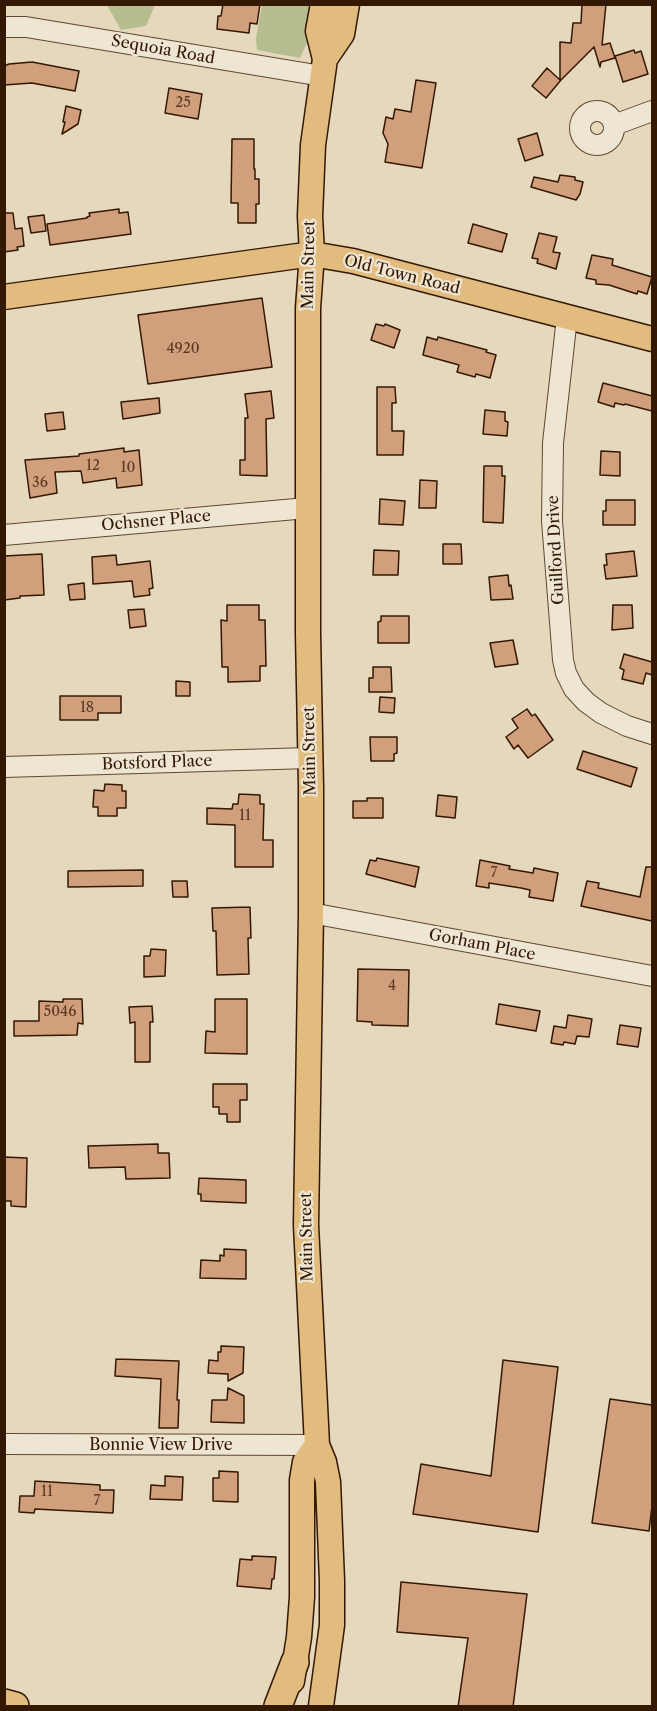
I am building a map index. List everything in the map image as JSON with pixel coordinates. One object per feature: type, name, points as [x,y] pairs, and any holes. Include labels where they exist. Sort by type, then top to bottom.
[{"type":"highway","points":[[278,1707],[295,1662]]},
{"type":"highway","points":[[4,1703],[15,1707]]},
{"type":"main road","name":"Main Street","points":[[321,1707],[332,1625],[332,1581],[328,1482],[317,1444],[306,1225],[311,913],[308,308],[312,254],[311,176],[324,68],[318,31],[323,4]]},
{"type":"main road","name":"Main Street","points":[[324,68],[342,34],[347,4]]},
{"type":"main road","name":"Old Town Road","points":[[4,297],[312,254],[353,261],[652,339]]},
{"type":"main road","name":"Main Street","points":[[288,1707],[302,1597],[302,1480],[305,1462],[317,1444]]},
{"type":"street","name":"Sequoia Road","points":[[4,27],[26,27],[324,68]]},
{"type":"street","points":[[614,125],[652,111]]},
{"type":"street","name":"Guilford Drive","points":[[567,317],[553,443],[552,521],[563,660],[566,674],[574,689],[586,702],[601,713],[627,726],[652,734]]},
{"type":"street","name":"Ochsner Place","points":[[4,535],[308,508]]},
{"type":"street","name":"Botsford Place","points":[[4,767],[310,758]]},
{"type":"street","name":"Gorham Place","points":[[311,913],[652,976]]},
{"type":"street","name":"Bonnie View Drive","points":[[4,1444],[317,1444]]},
{"type":"green space","points":[[107,5],[155,5],[146,26],[121,30]]},
{"type":"green space","points":[[262,5],[313,5],[307,43],[300,58],[257,50],[256,38]]},
{"type":"building","points":[[223,4],[260,4],[257,24],[250,23],[249,33],[217,29],[218,16],[221,16]]},
{"type":"building","points":[[582,4],[606,4],[602,45],[610,43],[615,58],[601,62],[600,67],[594,47],[546,98],[532,86],[547,68],[560,80],[560,42],[571,43],[573,23],[581,23]]},
{"type":"building","points":[[634,50],[635,53],[641,51],[648,74],[623,82],[615,56]]},
{"type":"building","points":[[32,62],[79,71],[75,91],[32,83],[4,85],[4,66]]},
{"type":"building","points":[[416,80],[436,83],[422,168],[385,162],[388,144],[383,133],[386,117],[393,119],[395,109],[411,112]]},
{"type":"building","points":[[169,88],[202,94],[198,119],[165,113]]},
{"type":"building","points":[[66,106],[81,110],[78,124],[62,134],[65,122],[63,122]]},
{"type":"building","points":[[537,133],[543,155],[525,161],[518,139]]},
{"type":"building","points":[[232,139],[254,139],[255,179],[259,179],[256,223],[238,223],[238,203],[231,203]]},
{"type":"building","points":[[560,175],[575,177],[575,180],[583,182],[576,200],[531,187],[534,177],[558,182]]},
{"type":"building","points":[[119,209],[119,213],[128,212],[131,234],[50,245],[47,224],[87,218],[90,216],[89,213]]},
{"type":"building","points":[[4,213],[13,213],[15,229],[22,228],[24,246],[17,247],[18,250],[4,252]]},
{"type":"building","points":[[44,215],[46,231],[31,233],[28,217]]},
{"type":"building","points":[[473,224],[507,234],[502,252],[468,243]]},
{"type":"building","points":[[539,233],[557,237],[553,252],[560,253],[556,269],[537,263],[538,259],[532,258]]},
{"type":"building","points":[[592,255],[613,259],[612,265],[652,277],[647,294],[638,291],[637,294],[609,285],[596,284],[596,280],[586,278]]},
{"type":"building","points":[[262,298],[272,367],[148,384],[138,315]]},
{"type":"building","points":[[376,324],[384,326],[385,324],[400,330],[394,348],[371,340]]},
{"type":"building","points":[[427,337],[437,340],[438,337],[487,350],[486,352],[496,355],[490,378],[457,372],[459,365],[423,355]]},
{"type":"building","points":[[603,383],[652,396],[652,411],[625,404],[615,403],[614,407],[598,402]]},
{"type":"building","points":[[377,387],[395,387],[396,403],[392,403],[392,431],[404,431],[403,455],[377,455]]},
{"type":"building","points":[[271,391],[274,418],[266,419],[267,476],[240,475],[240,460],[245,460],[245,418],[248,418],[245,394]]},
{"type":"building","points":[[159,398],[160,413],[123,419],[121,402]]},
{"type":"building","points":[[485,410],[505,412],[505,421],[508,422],[507,436],[483,434]]},
{"type":"building","points":[[63,412],[65,429],[47,431],[45,414]]},
{"type":"building","points":[[124,448],[124,452],[139,450],[142,485],[117,488],[116,478],[83,483],[81,471],[55,472],[57,493],[30,498],[25,460],[79,456],[79,454]]},
{"type":"building","points":[[601,451],[620,452],[620,476],[600,475]]},
{"type":"building","points":[[484,466],[502,466],[502,476],[505,476],[503,523],[483,522]]},
{"type":"building","points":[[420,480],[437,481],[436,508],[419,508]]},
{"type":"building","points":[[380,499],[405,501],[403,525],[379,524]]},
{"type":"building","points":[[606,500],[635,500],[635,525],[603,525]]},
{"type":"building","points":[[443,544],[461,544],[462,564],[443,564]]},
{"type":"building","points":[[374,550],[399,551],[398,575],[373,575]]},
{"type":"building","points":[[634,551],[637,576],[606,579],[604,565],[607,565],[606,554]]},
{"type":"building","points":[[42,554],[44,595],[20,596],[20,598],[4,600],[4,556]]},
{"type":"building","points":[[116,555],[117,565],[150,561],[153,588],[149,589],[150,595],[134,597],[132,581],[93,584],[92,557]]},
{"type":"building","points":[[508,575],[513,599],[491,600],[489,577]]},
{"type":"building","points":[[84,583],[85,599],[70,600],[68,585]]},
{"type":"building","points":[[227,605],[259,605],[259,620],[265,620],[266,666],[260,666],[260,681],[228,682],[228,667],[222,667],[221,620],[227,621]]},
{"type":"building","points":[[613,605],[632,605],[633,628],[612,630]]},
{"type":"building","points":[[144,609],[146,626],[130,628],[128,610]]},
{"type":"building","points":[[381,616],[409,616],[409,643],[378,643],[378,622],[381,621]]},
{"type":"building","points":[[513,640],[518,664],[495,667],[490,643]]},
{"type":"building","points":[[624,654],[652,662],[652,675],[646,673],[643,684],[622,679],[624,670],[620,668]]},
{"type":"building","points":[[373,667],[391,667],[392,692],[369,692],[369,678],[373,678]]},
{"type":"building","points":[[176,681],[190,682],[190,696],[176,696]]},
{"type":"building","points":[[60,696],[121,696],[121,713],[98,713],[98,720],[60,720]]},
{"type":"building","points":[[380,697],[395,698],[394,713],[379,712]]},
{"type":"building","points":[[527,709],[532,716],[535,714],[553,740],[528,758],[518,745],[514,749],[506,737],[518,728],[512,719]]},
{"type":"building","points":[[370,737],[397,737],[397,753],[394,754],[394,761],[371,761]]},
{"type":"building","points":[[583,751],[637,768],[631,787],[577,769]]},
{"type":"building","points":[[105,784],[122,785],[122,791],[126,791],[126,808],[117,808],[117,816],[98,816],[98,807],[93,807],[94,790],[104,791]]},
{"type":"building","points":[[239,794],[260,795],[260,804],[264,804],[263,840],[273,840],[273,867],[235,867],[235,825],[207,824],[207,808],[232,809],[233,804],[238,804]]},
{"type":"building","points":[[438,795],[457,797],[455,818],[436,816]]},
{"type":"building","points":[[367,798],[383,798],[383,818],[353,818],[353,801],[367,801]]},
{"type":"building","points":[[377,858],[419,867],[415,887],[366,874],[370,860],[376,861]]},
{"type":"building","points":[[480,860],[510,866],[509,869],[533,873],[534,868],[558,873],[553,901],[529,897],[530,890],[521,888],[489,883],[489,888],[476,886]]},
{"type":"building","points":[[646,867],[652,867],[652,921],[581,906],[587,881],[599,883],[598,888],[640,897]]},
{"type":"building","points":[[143,870],[143,886],[68,887],[68,871]]},
{"type":"building","points":[[172,881],[187,881],[188,897],[173,897]]},
{"type":"building","points":[[250,907],[249,974],[217,975],[216,931],[213,931],[212,908]]},
{"type":"building","points":[[151,949],[166,950],[165,976],[144,977],[144,956],[150,956]]},
{"type":"building","points":[[358,969],[409,970],[408,1026],[372,1025],[372,1022],[357,1021]]},
{"type":"building","points":[[63,999],[82,999],[83,1024],[78,1023],[77,1035],[14,1036],[14,1021],[39,1021],[39,1001],[63,1002]]},
{"type":"building","points":[[215,999],[247,999],[247,1054],[205,1053],[206,1031],[215,1032]]},
{"type":"building","points":[[499,1004],[540,1011],[536,1031],[496,1024]]},
{"type":"building","points":[[152,1006],[150,1062],[135,1062],[135,1022],[130,1023],[129,1007]]},
{"type":"building","points":[[568,1015],[592,1019],[589,1037],[577,1036],[575,1044],[551,1043],[554,1026],[566,1028]]},
{"type":"building","points":[[620,1025],[641,1028],[638,1047],[617,1044]]},
{"type":"building","points":[[213,1084],[247,1084],[247,1100],[240,1100],[240,1122],[227,1122],[227,1114],[219,1114],[219,1107],[213,1107]]},
{"type":"building","points":[[158,1144],[158,1153],[169,1153],[170,1178],[126,1179],[125,1167],[89,1168],[88,1146]]},
{"type":"building","points":[[4,1157],[27,1158],[26,1207],[11,1206],[11,1201],[4,1201]]},
{"type":"building","points":[[199,1178],[246,1180],[246,1203],[201,1201],[201,1194],[198,1194]]},
{"type":"building","points":[[224,1249],[246,1250],[246,1279],[200,1278],[201,1260],[220,1261],[220,1255],[224,1256]]},
{"type":"building","points":[[221,1346],[244,1347],[243,1373],[228,1381],[228,1374],[208,1373],[209,1360],[218,1361]]},
{"type":"building","points":[[116,1359],[179,1361],[178,1428],[159,1428],[161,1379],[115,1376]]},
{"type":"building","points":[[503,1360],[558,1367],[538,1532],[413,1514],[421,1464],[491,1476]]},
{"type":"building","points":[[228,1388],[244,1396],[244,1423],[211,1422],[212,1400],[227,1400]]},
{"type":"building","points":[[610,1399],[652,1405],[652,1506],[649,1531],[592,1523]]},
{"type":"building","points":[[219,1471],[238,1472],[238,1502],[213,1501],[213,1478],[219,1478]]},
{"type":"building","points":[[165,1476],[183,1477],[182,1500],[150,1499],[151,1485],[165,1486]]},
{"type":"building","points":[[35,1481],[100,1485],[100,1490],[114,1490],[113,1513],[35,1509],[34,1513],[19,1512],[20,1496],[34,1496]]},
{"type":"building","points":[[252,1556],[276,1557],[271,1589],[237,1586],[240,1559],[252,1560]]},
{"type":"building","points":[[401,1582],[527,1594],[513,1707],[458,1707],[468,1638],[397,1632]]}]
